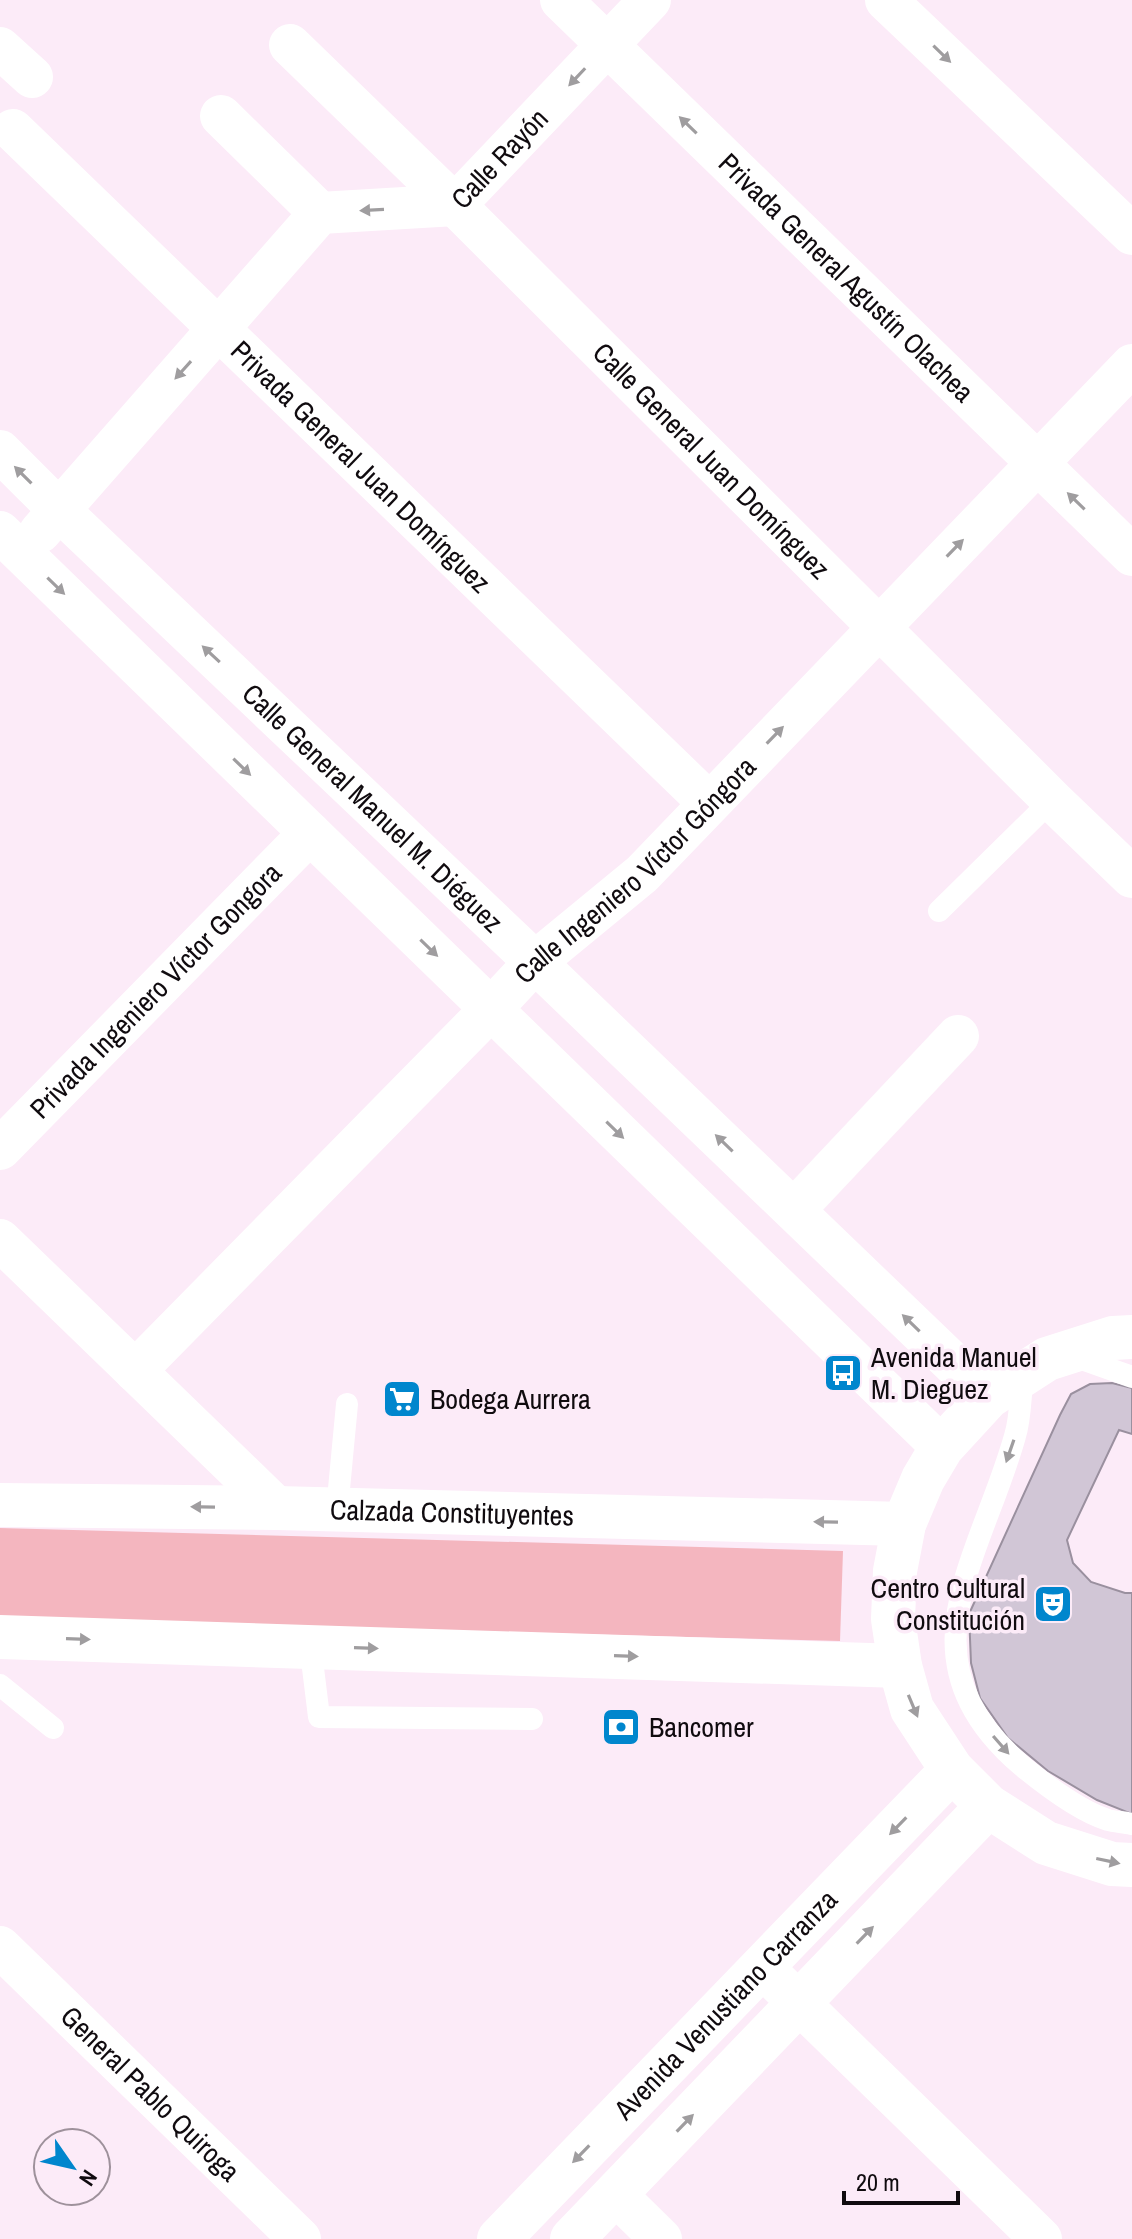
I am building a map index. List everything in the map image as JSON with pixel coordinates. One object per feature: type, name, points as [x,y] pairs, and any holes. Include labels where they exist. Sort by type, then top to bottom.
[{"type":"street","name":"Privada General Agustín Olachea","points":[[561,0],[1132,555]]},
{"type":"street","name":"Calle Rayón","points":[[320,213],[455,205],[650,0]]},
{"type":"street","points":[[886,0],[1132,234]]},
{"type":"street","name":"Calle General Juan Domínguez","points":[[290,45],[1132,877]]},
{"type":"street","points":[[0,48],[32,77]]},
{"type":"street","points":[[221,116],[320,213],[59,510],[11,542],[942,1447]]},
{"type":"street","name":"Privada General Juan Domínguez","points":[[13,130],[709,803]]},
{"type":"street","name":"Calle Ingeniero Víctor Góngora","points":[[135,1371],[535,962],[642,874],[1132,365]]},
{"type":"street","name":"Calle General Manuel M. Diéguez","points":[[0,451],[794,1210],[1005,1385]]},
{"type":"street","name":"Privada Ingeniero Víctor Gongora","points":[[0,1149],[310,833]]},
{"type":"street","points":[[794,1210],[958,1036]]},
{"type":"street","points":[[0,1240],[277,1508]]},
{"type":"street","points":[[1132,1337],[1113,1338],[1047,1359],[1005,1385],[942,1447],[923,1479],[904,1524],[895,1571],[893,1619],[900,1666],[912,1709],[952,1770],[988,1806],[1046,1843],[1112,1864],[1132,1865]]},
{"type":"street","name":"Calzada Constituyentes","points":[[0,1505],[277,1508],[904,1524]]},
{"type":"street","points":[[0,1637],[900,1666]]},
{"type":"street","name":"Avenida Venustiano Carranza","points":[[499,2239],[952,1770]]},
{"type":"street","name":"Avenida Venustiano Carranza","points":[[572,2239],[988,1806]]},
{"type":"street","name":"General Pablo Quiroga","points":[[0,1947],[300,2239]]},
{"type":"street","points":[[762,1967],[1041,2239]]},
{"type":"street","points":[[615,2194],[661,2239]]},
{"type":"lane","points":[[939,911],[1052,800]]},
{"type":"lane","points":[[1065,1353],[1132,1377]]},
{"type":"lane","points":[[1005,1385],[1016,1433],[958,1600],[954,1641],[961,1684],[981,1720],[1004,1751],[1035,1777],[1065,1799],[1107,1820],[1132,1824]]},
{"type":"lane","points":[[337,1510],[347,1404]]},
{"type":"lane","points":[[315,1646],[313,1668],[319,1717],[532,1719]]},
{"type":"lane","points":[[0,1685],[53,1728]]},
{"type":"shaded area","points":[[0,1528],[843,1551],[840,1641],[0,1619]]},
{"type":"building","name":"Centro Cultural Constitución","points":[[1112,1383],[1132,1388],[1132,1434],[1119,1430],[1067,1540],[1073,1563],[1091,1582],[1132,1593],[1132,1814],[1097,1800],[1048,1771],[1008,1738],[980,1698],[971,1663],[969,1614],[1060,1415],[1071,1394],[1090,1384]]},
{"type":"place","name":"Avenida Manuel M. Dieguez","points":[[843,1373]]},
{"type":"place","name":"Bodega Aurrera","points":[[402,1399]]},
{"type":"place","name":"Centro Cultural Constitución","points":[[1053,1604]]},
{"type":"place","name":"Bancomer","points":[[621,1727]]}]
